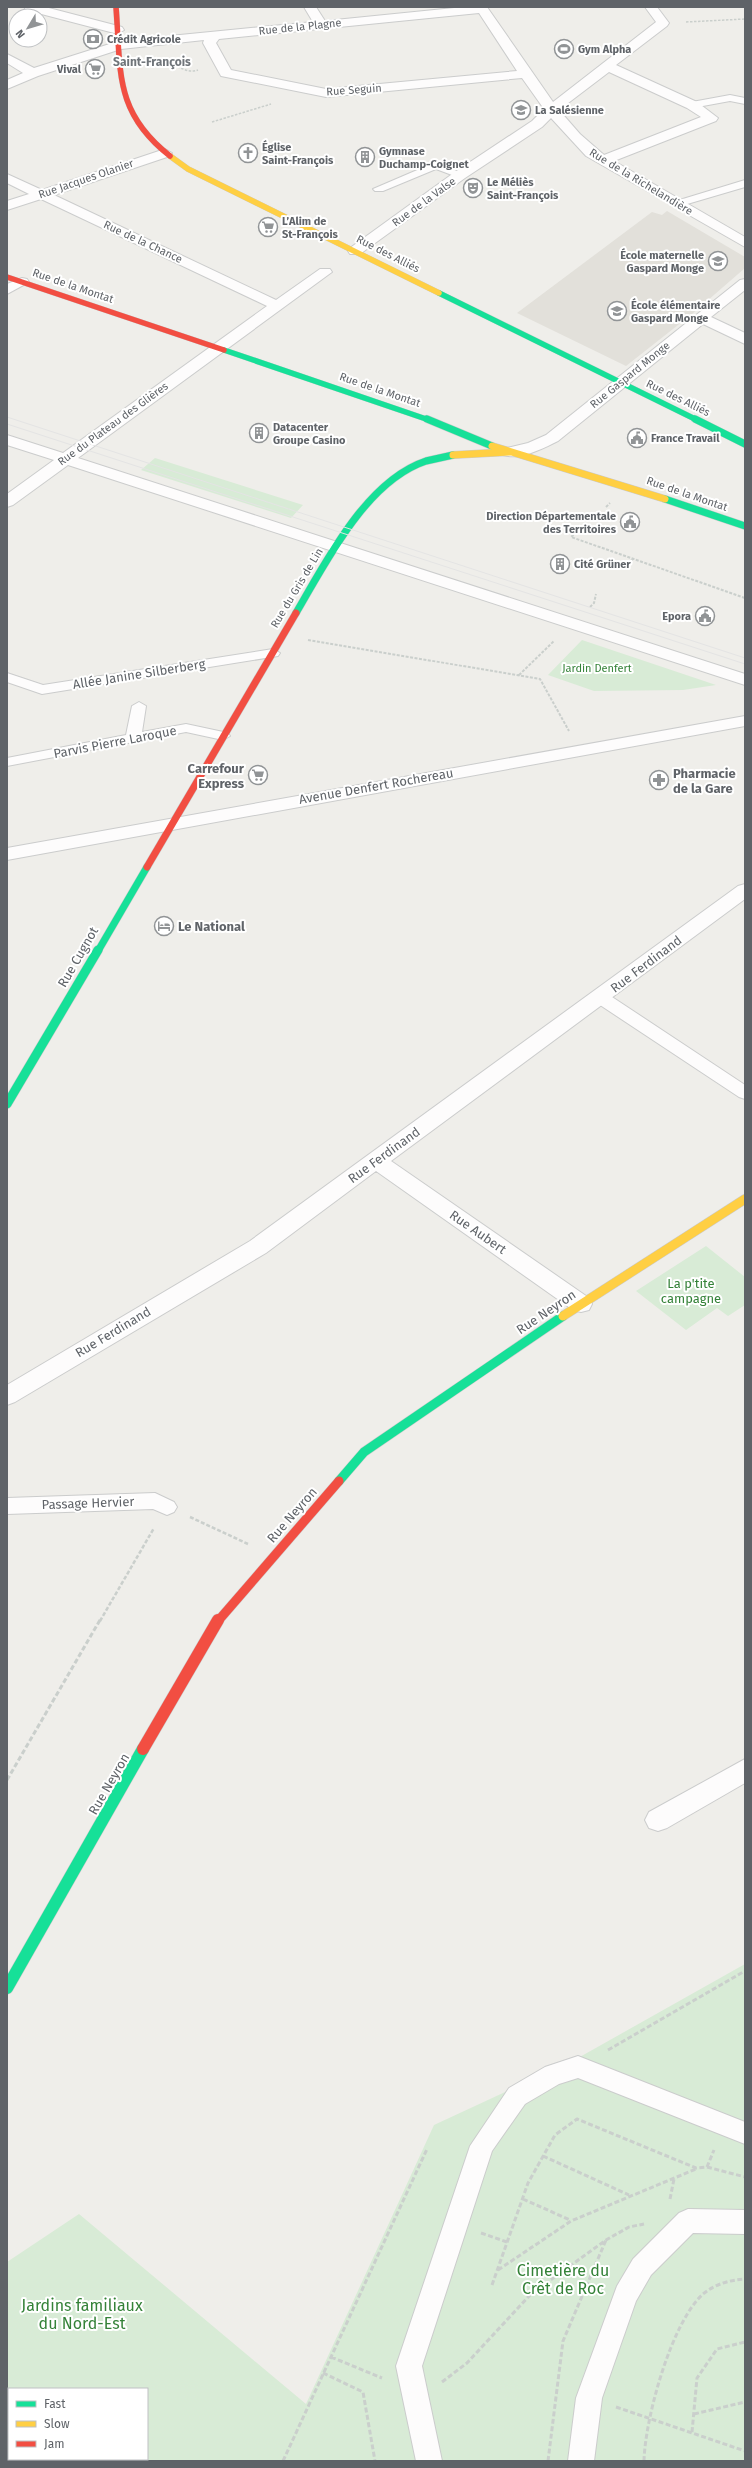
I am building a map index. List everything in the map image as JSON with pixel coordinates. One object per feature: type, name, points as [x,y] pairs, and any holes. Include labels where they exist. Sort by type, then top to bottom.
[{"type":"main road","name":"Rue des Alliés","points":[[116,7],[119,49],[128,103],[133,118],[165,153],[188,169],[745,444]]},
{"type":"main road","name":"Rue de la Montat","points":[[7,277],[220,347],[424,418],[453,432],[509,452],[628,486],[745,526]]},
{"type":"main road","name":"Rue du Gris de Lin","points":[[172,823],[336,546],[387,482],[407,468],[424,460],[444,456],[509,452]]},
{"type":"main road","name":"Rue Cugnot","points":[[7,1104],[172,823]]},
{"type":"main road","name":"Rue Neyron","points":[[7,1988],[215,1624],[272,1556],[364,1452],[581,1304],[745,1200]]},
{"type":"street","points":[[30,7],[118,30]]},
{"type":"street","points":[[310,7],[321,25]]},
{"type":"street","name":"Rue de la Valse","points":[[355,251],[460,175],[537,124],[551,110],[663,23],[651,7]]},
{"type":"street","name":"Rue de la Plagne","points":[[7,85],[33,73],[119,49],[481,8]]},
{"type":"street","name":"Rue de la Richelandière","points":[[481,8],[551,110],[571,135],[591,153],[745,243]]},
{"type":"street","name":"Rue Seguin","points":[[212,39],[226,73],[314,91],[326,92],[527,74]]},
{"type":"street","points":[[7,58],[33,73]]},
{"type":"street","points":[[603,160],[711,118],[692,105],[607,66]]},
{"type":"street","name":"Rue Jacques Olanier","points":[[7,206],[165,153]]},
{"type":"street","name":"Rue de la Chance","points":[[7,178],[278,306]]},
{"type":"street","points":[[220,347],[325,272]]},
{"type":"street","points":[[7,290],[22,282]]},
{"type":"street","name":"Rue Gaspard Monge","points":[[509,452],[533,447],[552,438],[745,283]]},
{"type":"street","points":[[701,318],[745,338]]},
{"type":"street","name":"Rue du Plateau des Glières","points":[[7,502],[220,347]]},
{"type":"street","points":[[7,440],[745,680]]},
{"type":"street","name":"Avenue Denfert Rochereau","points":[[7,854],[172,823],[745,721]]},
{"type":"street","name":"Rue Ferdinand","points":[[7,1396],[258,1246],[745,890]]},
{"type":"street","name":"Rue Aubert","points":[[376,1161],[581,1304]]},
{"type":"street","points":[[658,1820],[745,1770]]},
{"type":"lane","points":[[692,105],[730,98],[745,101]]},
{"type":"lane","points":[[379,189],[436,165],[460,175]]},
{"type":"lane","points":[[677,204],[745,183]]},
{"type":"lane","name":"Allée Janine Silberberg","points":[[7,676],[42,690],[273,652]]},
{"type":"lane","points":[[133,738],[139,706]]},
{"type":"lane","name":"Parvis Pierre Laroque","points":[[7,762],[186,728],[223,736]]},
{"type":"lane","points":[[600,997],[745,1092]]},
{"type":"lane","name":"Passage Hervier","points":[[7,1506],[155,1501],[167,1507]]},
{"type":"lane","points":[[428,2461],[416,2393],[409,2366],[482,2146],[517,2096],[553,2075],[578,2067],[734,2129]]},
{"type":"lane","points":[[581,2461],[589,2398],[626,2295],[642,2267],[688,2221],[745,2222]]},
{"type":"path","points":[[711,21],[745,19]]},
{"type":"path","points":[[185,70],[193,72],[198,70]]},
{"type":"path","points":[[212,122],[275,103]]},
{"type":"path","points":[[577,532],[571,537],[745,598]]},
{"type":"path","points":[[624,567],[634,558]]},
{"type":"path","points":[[283,636],[540,679],[580,750]]},
{"type":"path","points":[[519,675],[527,668]]},
{"type":"path","points":[[7,1780],[167,1507]]},
{"type":"path","points":[[211,1527],[272,1556]]},
{"type":"path","points":[[578,2067],[745,1971]]},
{"type":"path","points":[[492,2285],[523,2199],[543,2156],[555,2135],[577,2119],[696,2168]]},
{"type":"path","points":[[707,2167],[734,2129]]},
{"type":"path","points":[[283,2461],[427,2149]]},
{"type":"path","points":[[543,2156],[630,2196]]},
{"type":"path","points":[[498,2270],[570,2221],[696,2168],[707,2167],[745,2177]]},
{"type":"path","points":[[523,2199],[570,2221]]},
{"type":"path","points":[[331,2357],[416,2393],[430,2392],[467,2363],[531,2294],[606,2240],[628,2227],[666,2219],[688,2221]]},
{"type":"path","points":[[548,2461],[563,2341],[606,2240]]},
{"type":"path","points":[[644,2461],[643,2453],[650,2418],[680,2326],[699,2298],[719,2283],[745,2279]]},
{"type":"path","points":[[692,2432],[697,2378],[717,2349],[745,2342]]},
{"type":"path","points":[[323,2373],[364,2392],[375,2461]]},
{"type":"path","points":[[589,2398],[745,2451]]},
{"type":"path","points":[[694,2414],[745,2402]]},
{"type":"shaded area","points":[[667,211],[745,257],[745,268],[692,314],[626,366],[517,313],[652,212],[662,215]]},
{"type":"green space","points":[[155,458],[303,505],[291,518],[141,470]]},
{"type":"green space","name":"Jardin Denfert","points":[[582,640],[716,685],[683,690],[594,691],[548,675]]},
{"type":"green space","name":"La p'tite campagne","points":[[706,1246],[745,1277],[745,1305],[728,1316],[717,1308],[686,1330],[636,1291]]},
{"type":"green space","name":"Cimetière du Crêt de Roc","points":[[745,1964],[745,2461],[7,2461],[7,2262],[79,2214],[306,2404],[434,2125],[578,2058]]},
{"type":"tram line","points":[[7,417],[745,658]]},
{"type":"tram line","points":[[7,424],[745,664]]},
{"type":"traffic: fast","points":[[439,293],[745,444]]},
{"type":"traffic: fast","points":[[224,350],[424,418],[492,446]]},
{"type":"traffic: fast","points":[[296,613],[341,539],[359,514],[379,493],[401,475],[425,462],[453,455]]},
{"type":"traffic: fast","points":[[665,499],[745,526]]},
{"type":"traffic: fast","points":[[7,1104],[147,867]]},
{"type":"traffic: fast","points":[[339,1481],[364,1452],[563,1316]]},
{"type":"traffic: fast","points":[[7,1988],[143,1749]]},
{"type":"traffic: slow","points":[[170,156],[188,169],[439,293]]},
{"type":"traffic: slow","points":[[492,446],[665,499]]},
{"type":"traffic: slow","points":[[453,455],[509,452]]},
{"type":"traffic: slow","points":[[563,1316],[745,1199]]},
{"type":"traffic: jam","points":[[116,7],[120,64],[125,94],[129,107],[134,119],[145,135],[170,156]]},
{"type":"traffic: jam","points":[[7,277],[224,350]]},
{"type":"traffic: jam","points":[[147,867],[296,613]]},
{"type":"traffic: jam","points":[[143,1749],[215,1624],[339,1481]]},
{"type":"place","name":"Crédit Agricole","points":[[93,39]]},
{"type":"place","name":"Gym Alpha","points":[[564,49]]},
{"type":"place","name":"Vival","points":[[95,69]]},
{"type":"place","name":"La Salésienne","points":[[521,110]]},
{"type":"place","name":"Église Saint-François","points":[[248,153]]},
{"type":"place","name":"Gymnase Duchamp-Coignet","points":[[365,157]]},
{"type":"place","name":"Le Méliès Saint-François","points":[[473,188]]},
{"type":"place","name":"L’Alim de St-François","points":[[268,227]]},
{"type":"place","name":"École maternelle Gaspard Monge","points":[[718,261]]},
{"type":"place","name":"École élémentaire Gaspard Monge","points":[[617,311]]},
{"type":"place","name":"Datacenter Groupe Casino","points":[[259,433]]},
{"type":"place","name":"France Travail","points":[[637,438]]},
{"type":"place","name":"Direction Départementale des Territoires","points":[[630,522]]},
{"type":"place","name":"Cité Grüner","points":[[560,564]]},
{"type":"place","name":"Epora","points":[[705,616]]},
{"type":"place","name":"Carrefour Express","points":[[258,775]]},
{"type":"place","name":"Pharmacie de la Gare","points":[[659,780]]},
{"type":"place","name":"Le National","points":[[164,926]]},
{"type":"district","name":"Saint-François","points":[[152,62]]},
{"type":"park label","name":"Jardins familiaux du Nord-Est","points":[[82,2314]]}]
